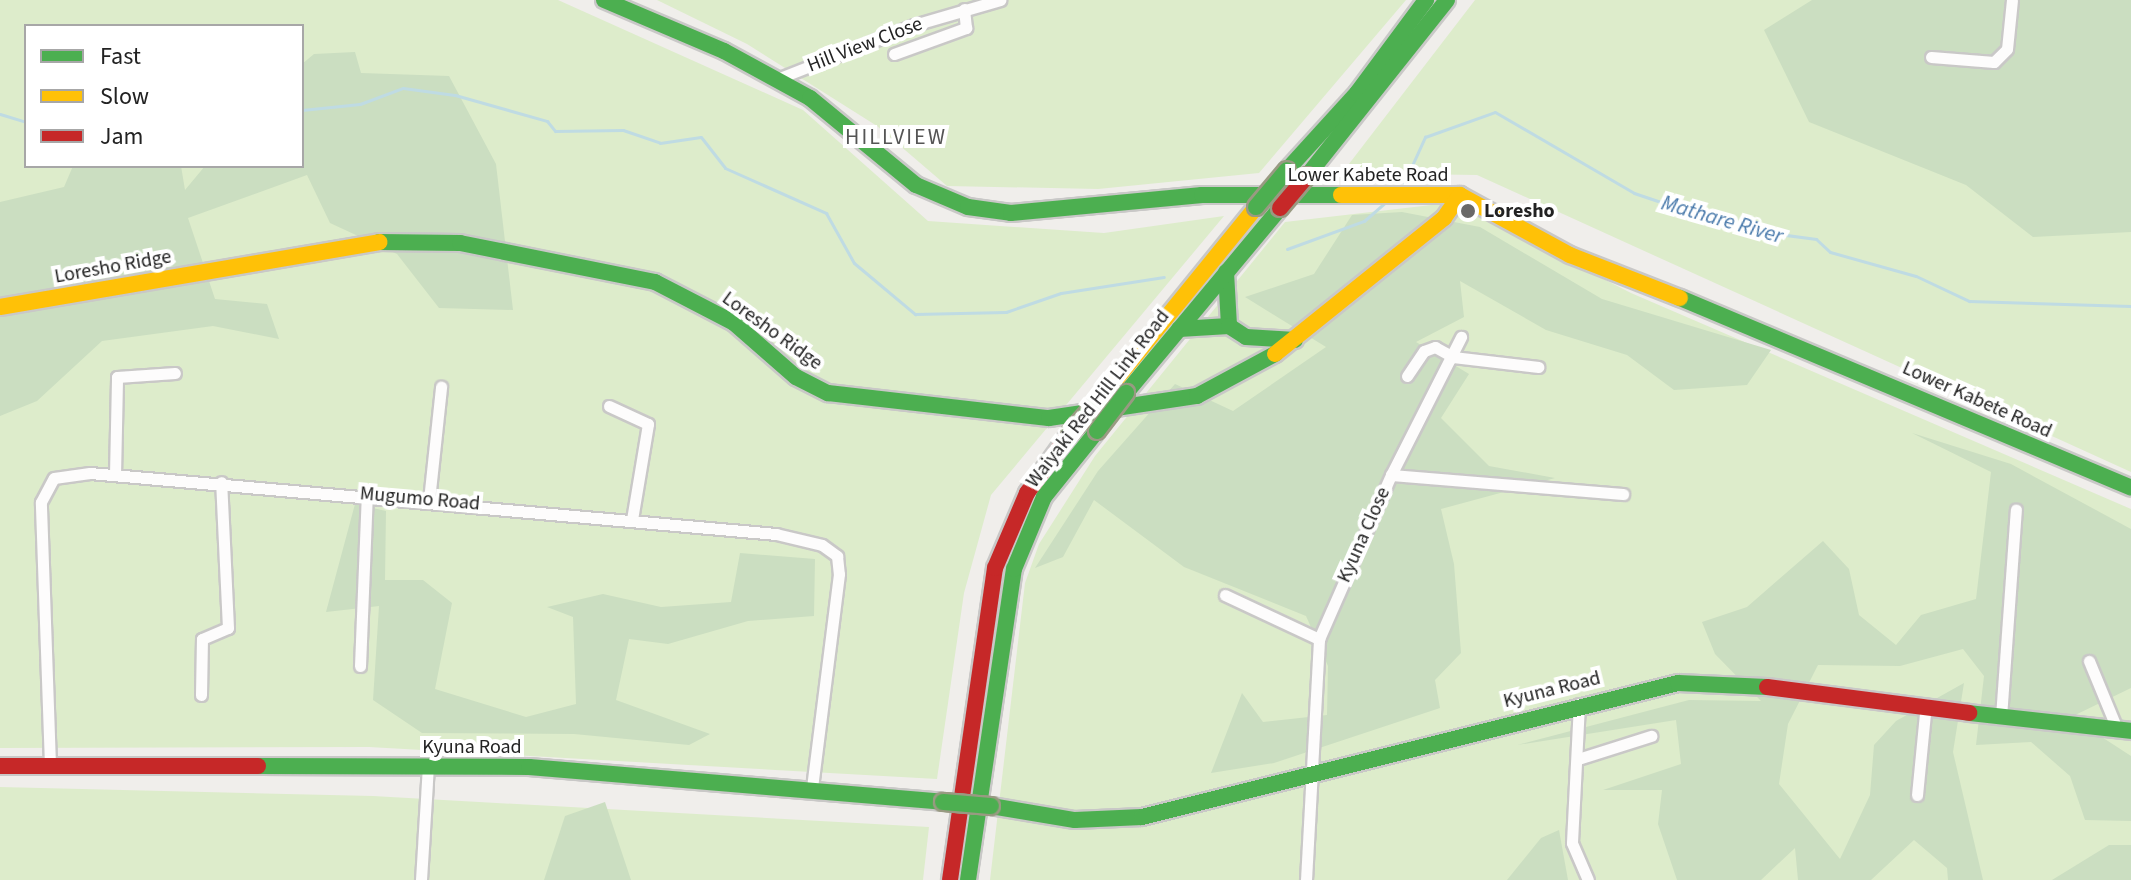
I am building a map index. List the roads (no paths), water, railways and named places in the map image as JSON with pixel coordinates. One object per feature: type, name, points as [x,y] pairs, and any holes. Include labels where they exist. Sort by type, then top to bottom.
[{"type":"main road","name":"Waiyaki Red Hill Link Road","points":[[950,880],[995,568],[1027,493],[1070,433],[1256,207],[1357,93],[1426,0]]},
{"type":"main road","name":"Waiyaki Red Hill Link Road","points":[[968,880],[1014,569],[1044,497],[1447,0]]},
{"type":"main road","name":"Lower Kabete Road","points":[[617,2],[777,79],[832,114],[916,185],[983,210],[1043,212],[1202,195],[1460,195],[1570,255],[1830,357],[2131,488]]},
{"type":"main road","name":"Loresho Ridge","points":[[0,307],[340,246],[431,241],[509,250],[655,282],[734,323],[809,384],[890,403],[1049,418],[1197,396],[1245,372],[1295,340],[1444,218],[1460,195]]},
{"type":"main road","points":[[1226,272],[1229,326]]},
{"type":"main road","points":[[1179,329],[1229,326],[1246,337],[1295,340]]},
{"type":"main road","points":[[1245,372],[1246,337]]},
{"type":"main road","name":"Kyuna Road","points":[[0,766],[529,767],[812,789],[1122,821],[1311,775],[1579,703],[1702,682],[1926,704],[2001,717],[2124,730]]},
{"type":"street","name":"Hill View Close","points":[[777,79],[964,9],[1000,0]]},
{"type":"street","points":[[1931,57],[1994,62],[2007,49],[2012,0]]},
{"type":"street","points":[[894,54],[966,28],[964,9]]},
{"type":"street","points":[[1391,475],[1461,337]]},
{"type":"street","points":[[1407,376],[1429,348],[1453,357],[1538,367]]},
{"type":"street","points":[[115,475],[117,377],[175,373]]},
{"type":"street","points":[[429,500],[441,387]]},
{"type":"street","points":[[609,406],[648,424],[632,520]]},
{"type":"street","name":"Mugumo Road","points":[[50,765],[41,502],[54,478],[115,475],[632,520],[786,536],[822,545],[837,556],[812,789]]},
{"type":"street","name":"Kyuna Close","points":[[1306,880],[1319,639],[1391,475],[1623,494]]},
{"type":"street","points":[[201,695],[202,639],[228,628],[221,482]]},
{"type":"street","points":[[360,666],[367,495]]},
{"type":"street","points":[[2001,717],[2016,510]]},
{"type":"street","points":[[1225,595],[1319,639]]},
{"type":"street","points":[[2089,661],[2124,730]]},
{"type":"street","points":[[1579,703],[1572,843],[1588,880]]},
{"type":"street","points":[[1917,795],[1926,704]]},
{"type":"street","points":[[1578,759],[1651,736]]},
{"type":"street","points":[[421,880],[428,767]]},
{"type":"waterway","points":[[304,110],[360,104],[403,88],[455,95],[547,121],[555,131],[623,130],[660,143],[701,137],[725,168],[826,213],[854,263],[915,314],[1006,312],[1061,293],[1164,277]]},
{"type":"waterway","name":"Mathare River","points":[[1404,183],[1425,137],[1495,112],[1634,193],[1741,229],[1816,239],[1830,252],[1916,276],[1969,301],[2131,306]]},
{"type":"waterway","points":[[0,114],[24,121]]},
{"type":"waterway","points":[[1287,249],[1364,221],[1386,202]]},
{"type":"place","name":"Loresho","points":[[1468,211]]},
{"type":"district","name":"HILLVIEW","points":[[896,138]]}]
